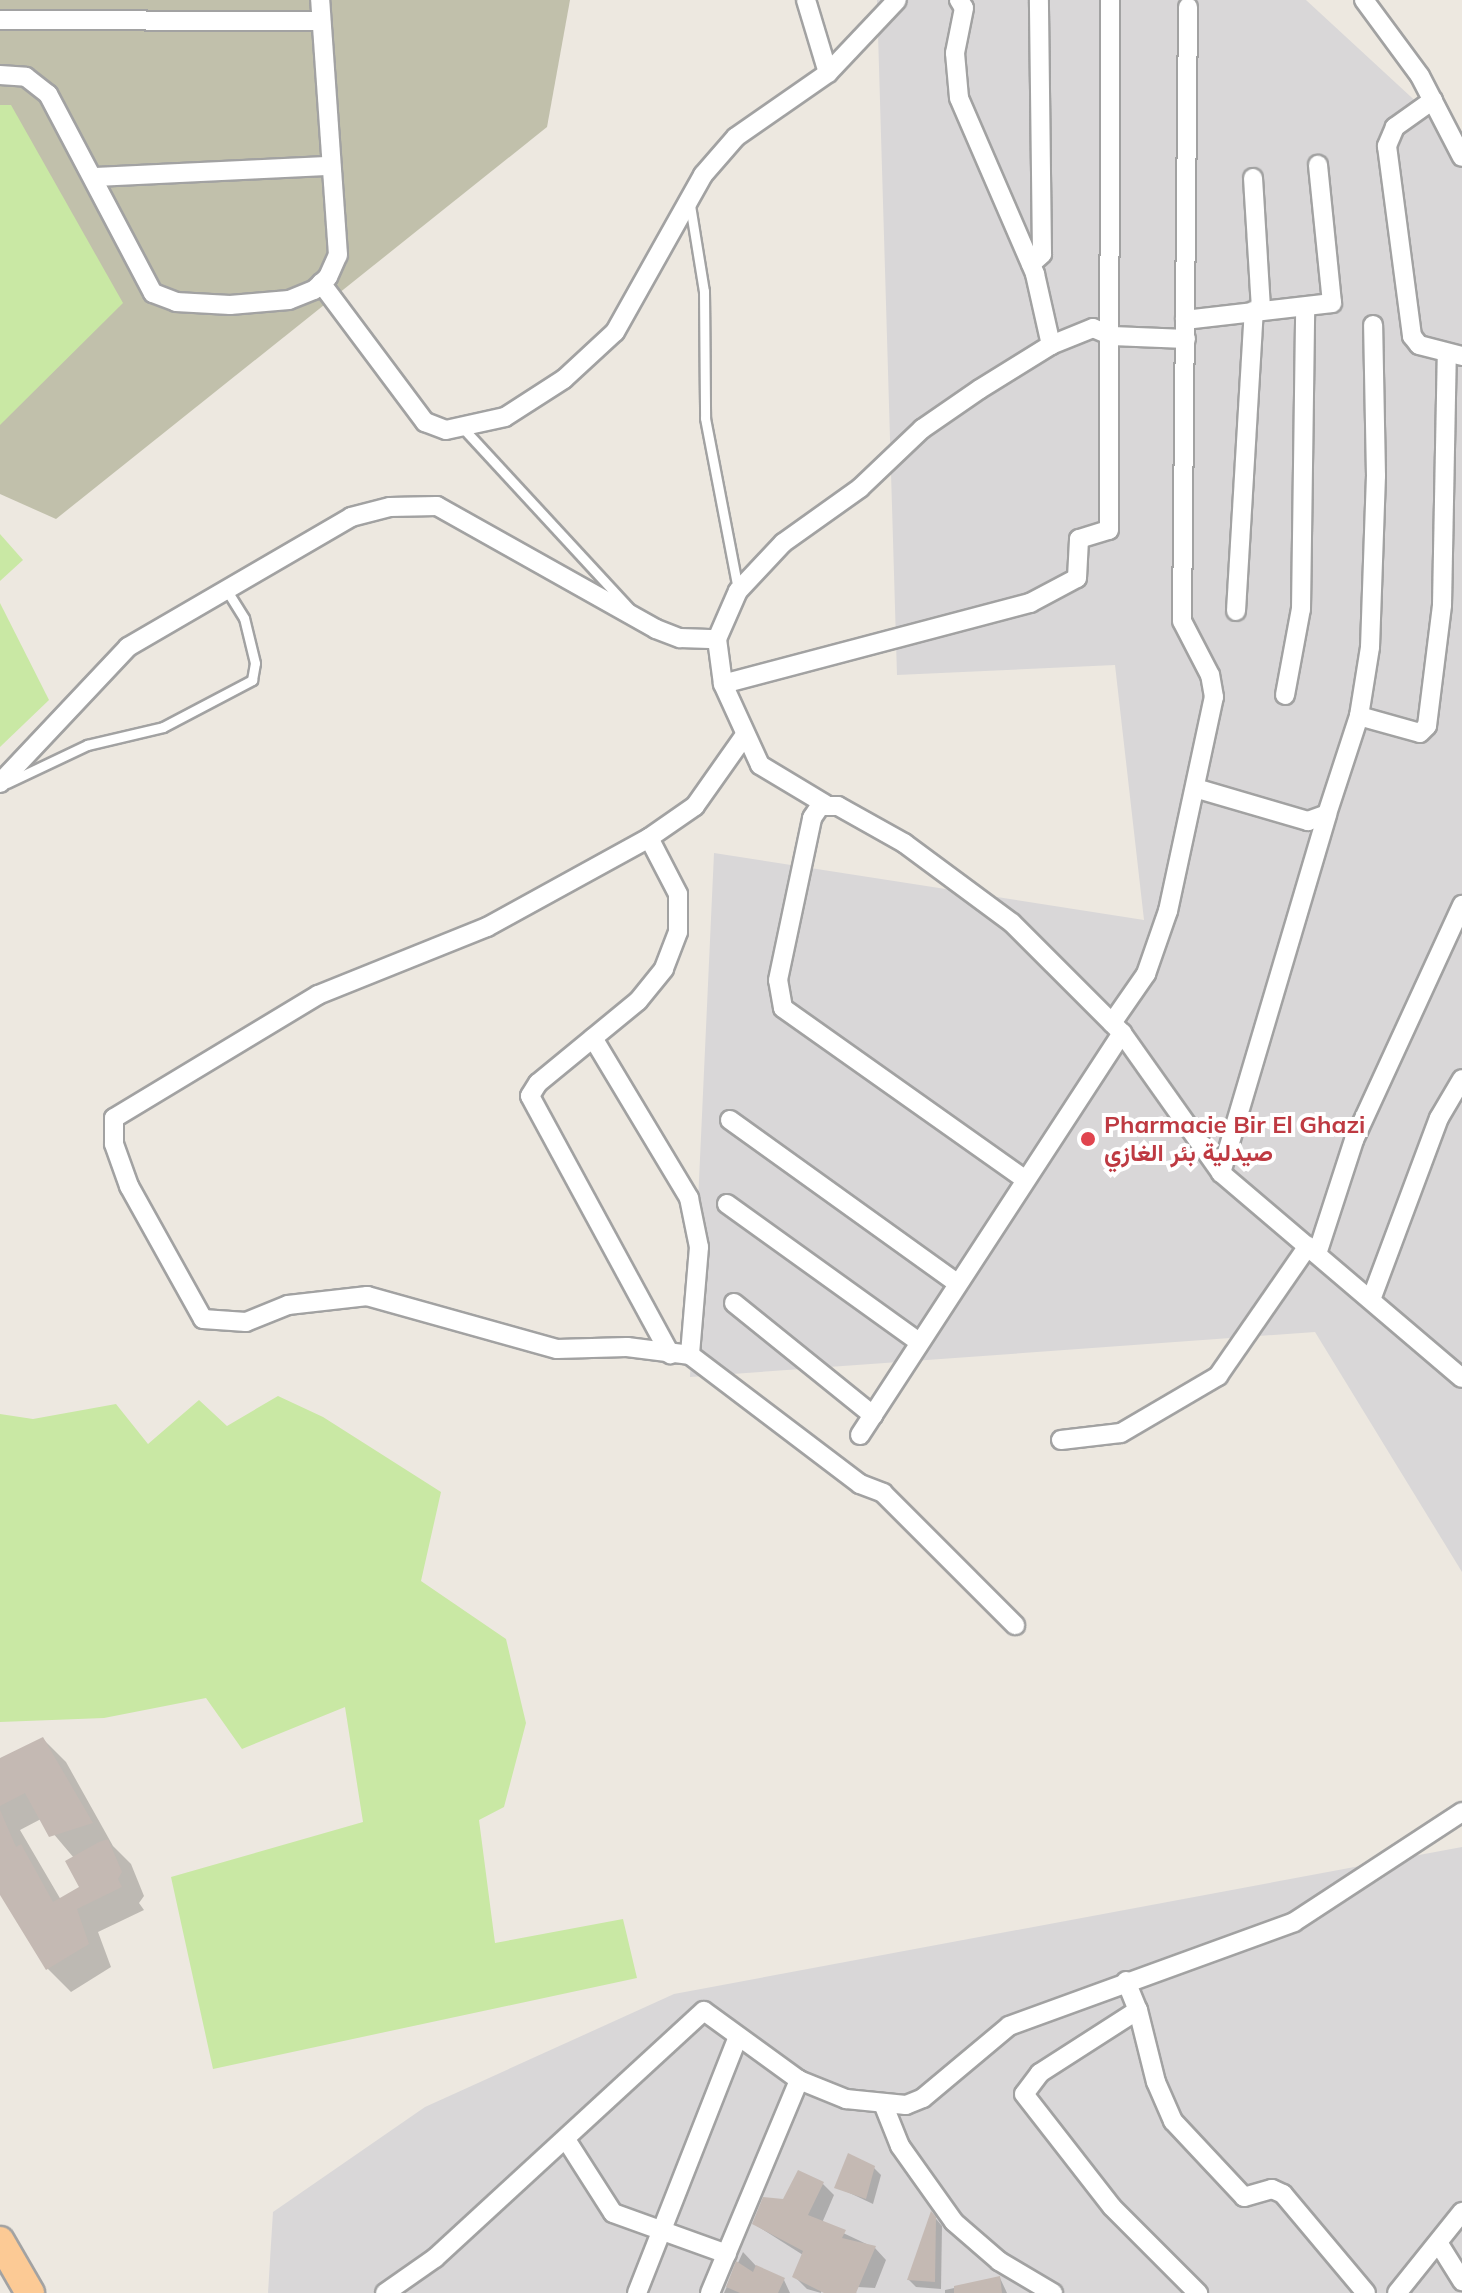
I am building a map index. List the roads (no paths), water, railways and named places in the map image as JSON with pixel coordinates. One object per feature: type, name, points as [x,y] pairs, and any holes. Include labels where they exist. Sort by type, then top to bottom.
[{"type":"main road","points":[[0,2241],[30,2293]]},
{"type":"street","points":[[0,75],[26,77],[48,94],[94,177],[140,274],[162,299],[265,305],[289,300],[321,283],[338,255],[328,166],[320,0]]},
{"type":"street","points":[[806,0],[828,73]]},
{"type":"street","points":[[321,283],[416,415],[437,428],[462,427],[505,417],[596,354],[635,302],[689,197],[736,137],[828,73],[897,0]]},
{"type":"street","points":[[959,0],[964,8],[955,53],[959,98],[1031,264],[1051,345]]},
{"type":"street","points":[[1031,264],[1042,254],[1039,0]]},
{"type":"street","points":[[723,684],[1030,603],[1077,578],[1077,541],[1105,533],[1111,525],[1110,0]]},
{"type":"street","points":[[1364,0],[1433,100],[1462,157]]},
{"type":"street","points":[[860,1435],[1117,1028],[1146,974],[1168,911],[1214,687],[1182,621],[1188,7]]},
{"type":"street","points":[[0,20],[72,9],[321,21]]},
{"type":"street","points":[[1359,716],[1420,733],[1427,726],[1442,605],[1455,355],[1419,345],[1412,336],[1387,146],[1395,127],[1433,100]]},
{"type":"street","points":[[1318,165],[1332,303],[1305,309],[1257,310],[1185,330],[1112,336],[1093,328],[1051,345],[922,429],[860,488],[783,543],[738,591],[717,639],[723,684],[760,765],[825,804],[904,843],[966,887],[1071,977],[1117,1028],[1221,1173],[1461,1374]]},
{"type":"street","points":[[94,177],[328,166]]},
{"type":"street","points":[[1236,611],[1257,310],[1253,178]]},
{"type":"street","points":[[1285,695],[1301,609],[1305,309]]},
{"type":"street","points":[[1221,1173],[1359,716],[1370,647],[1376,476],[1373,325]]},
{"type":"street","points":[[0,785],[128,647],[351,517],[390,507],[437,506],[505,540],[638,620],[680,638],[717,639]]},
{"type":"street","points":[[745,735],[695,806],[649,838],[487,927],[318,995],[114,1118],[114,1144],[129,1186],[203,1319],[212,1323],[246,1322],[288,1305],[367,1296],[557,1349],[627,1347],[690,1355],[860,1484],[883,1493],[1015,1625]]},
{"type":"street","points":[[1195,788],[1308,821],[1327,814]]},
{"type":"street","points":[[825,804],[813,812],[778,980],[783,1008],[1023,1178]]},
{"type":"street","points":[[649,838],[678,894],[678,932],[664,969],[638,1001],[538,1083],[532,1106],[670,1354]]},
{"type":"street","points":[[1061,1440],[1121,1433],[1218,1376],[1312,1250],[1354,1140],[1462,905]]},
{"type":"street","points":[[593,1038],[689,1198],[699,1247],[690,1355]]},
{"type":"street","points":[[1372,1297],[1439,1118],[1462,1079]]},
{"type":"street","points":[[730,1120],[957,1283]]},
{"type":"street","points":[[727,1204],[919,1342]]},
{"type":"street","points":[[734,1303],[873,1415]]},
{"type":"street","points":[[390,2292],[435,2258],[567,2141],[702,2013],[713,2014],[738,2037],[799,2080],[846,2099],[884,2106],[923,2098],[1009,2026],[1294,1922],[1462,1812]]},
{"type":"street","points":[[1126,1981],[1138,2010],[1156,2082],[1173,2121],[1244,2197],[1272,2189],[1283,2194],[1366,2293]]},
{"type":"street","points":[[1138,2010],[1040,2073],[1024,2094],[1112,2207],[1198,2293]]},
{"type":"street","points":[[637,2293],[738,2037]]},
{"type":"street","points":[[710,2293],[799,2080]]},
{"type":"street","points":[[884,2106],[900,2146],[954,2222],[999,2261],[1053,2293]]},
{"type":"street","points":[[567,2141],[613,2213],[727,2254]]},
{"type":"street","points":[[1397,2293],[1462,2212]]},
{"type":"street","points":[[1439,2244],[1462,2281]]},
{"type":"lane","points":[[689,197],[704,291],[705,418],[738,591]]},
{"type":"lane","points":[[462,427],[563,532],[638,620]]},
{"type":"lane","points":[[0,785],[87,745],[163,727],[252,680],[255,663],[244,618],[226,589]]},
{"type":"place","name":"Pharmacie Bir El Ghazi صيدلية بئر الغازي","points":[[1088,1139]]}]
